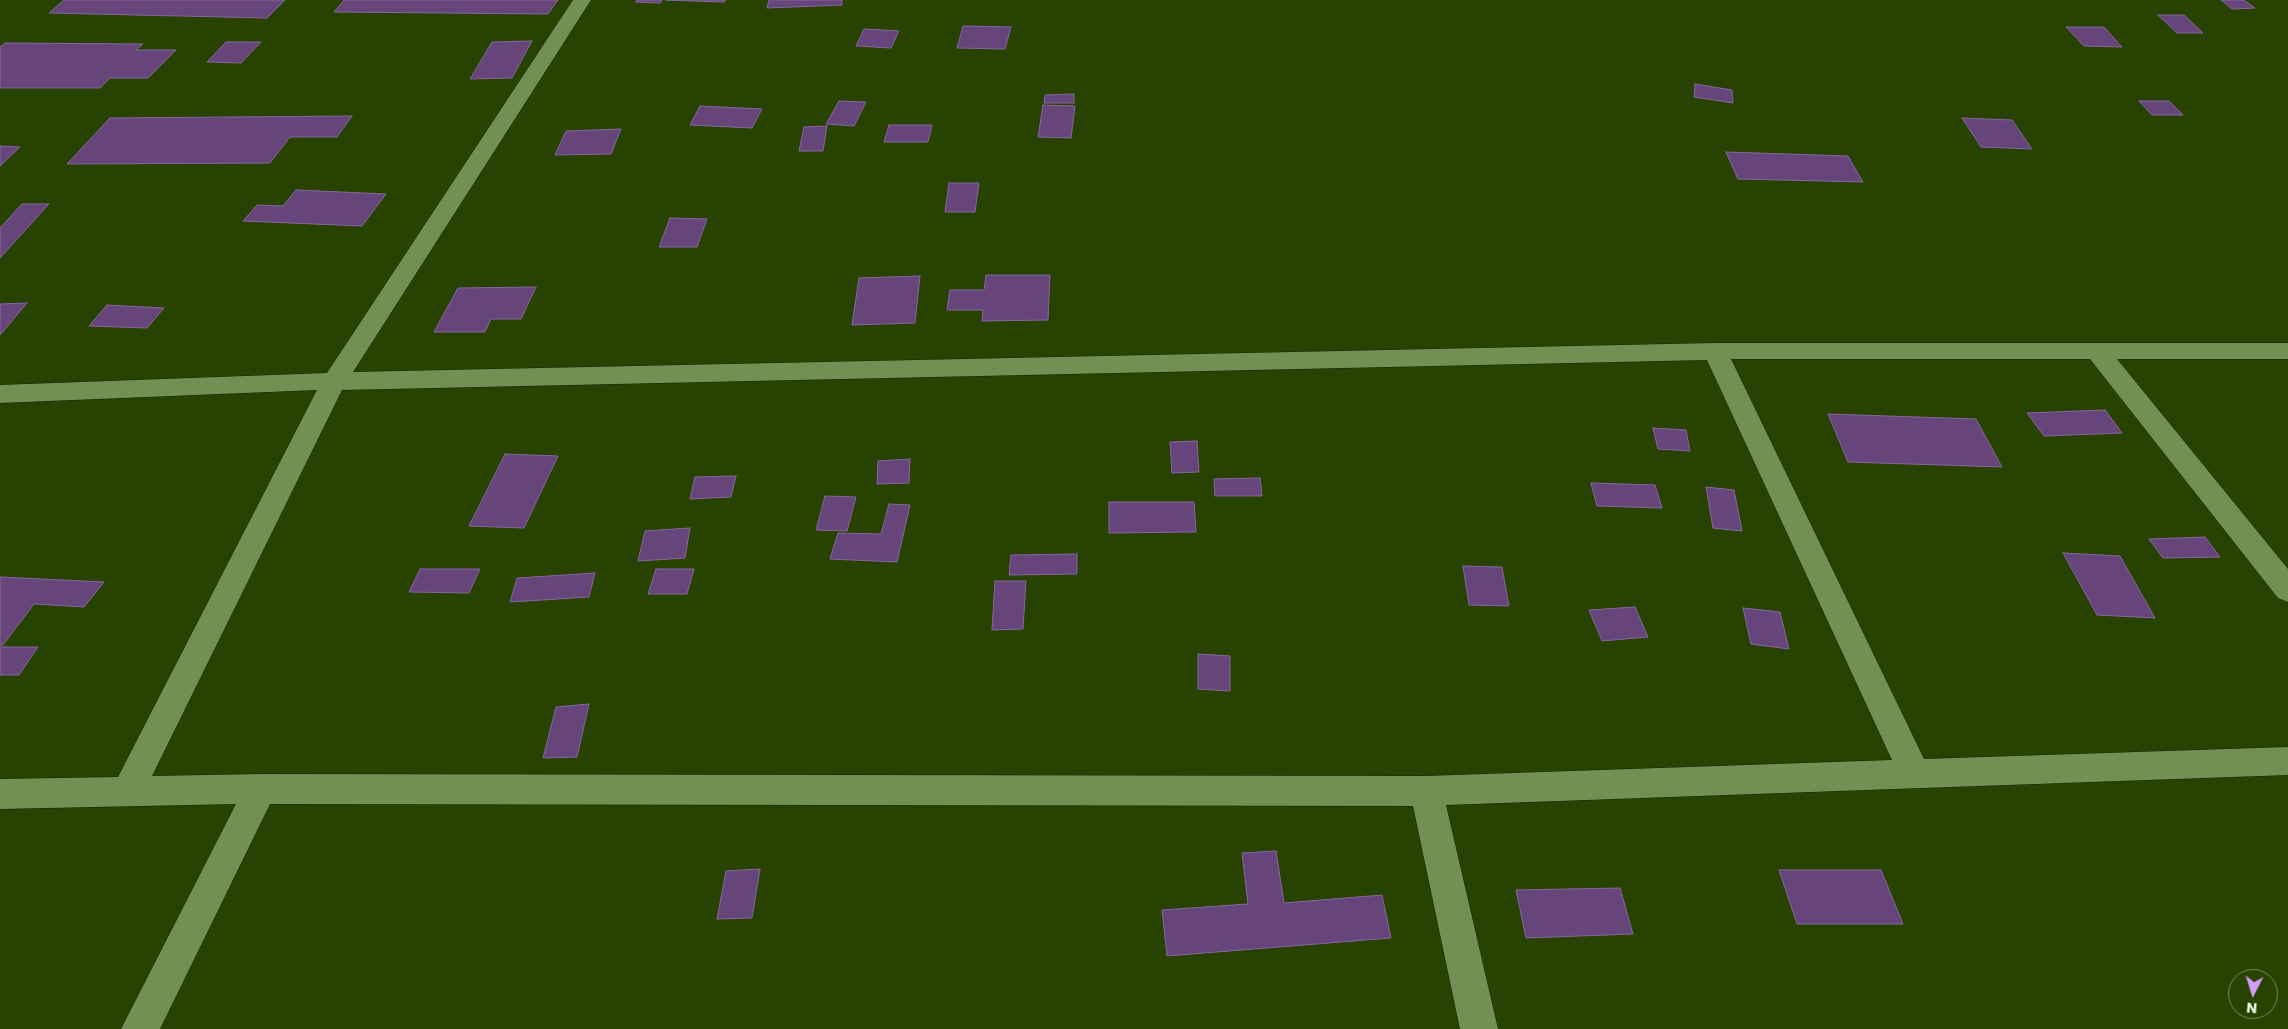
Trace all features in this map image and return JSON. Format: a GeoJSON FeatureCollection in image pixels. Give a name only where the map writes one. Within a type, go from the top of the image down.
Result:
{"type":"FeatureCollection","features":[{"type":"Feature","properties":{"kind":"street"},"geometry":{"type":"LineString","coordinates":[[127,793],[334,381],[582,0]]}},
{"type":"Feature","properties":{"kind":"street"},"geometry":{"type":"LineString","coordinates":[[2096,350],[2288,590]]}},
{"type":"Feature","properties":{"kind":"street"},"geometry":{"type":"LineString","coordinates":[[1715,351],[1915,774]]}},
{"type":"Feature","properties":{"kind":"street"},"geometry":{"type":"LineString","coordinates":[[0,394],[334,381],[1715,351],[2288,351]]}},
{"type":"Feature","properties":{"kind":"street"},"geometry":{"type":"LineString","coordinates":[[0,794],[261,790],[1426,790],[2288,762]]}},
{"type":"Feature","properties":{"kind":"street"},"geometry":{"type":"LineString","coordinates":[[140,1029],[261,790]]}},
{"type":"Feature","properties":{"kind":"street"},"geometry":{"type":"LineString","coordinates":[[1426,790],[1479,1029]]}},
{"type":"Feature","properties":{"kind":"building"},"geometry":{"type":"Polygon","coordinates":[[[64,0],[285,0],[267,18],[49,13],[64,0]]]}},
{"type":"Feature","properties":{"kind":"building"},"geometry":{"type":"Polygon","coordinates":[[[344,0],[558,0],[548,14],[334,12],[344,0]]]}},
{"type":"Feature","properties":{"kind":"building"},"geometry":{"type":"Polygon","coordinates":[[[637,0],[662,0],[660,3],[635,2],[637,0]]]}},
{"type":"Feature","properties":{"kind":"building"},"geometry":{"type":"Polygon","coordinates":[[[666,0],[726,0],[724,2],[666,0]]]}},
{"type":"Feature","properties":{"kind":"building"},"geometry":{"type":"Polygon","coordinates":[[[769,0],[842,0],[842,5],[767,8],[769,0]]]}},
{"type":"Feature","properties":{"kind":"building"},"geometry":{"type":"Polygon","coordinates":[[[2221,0],[2244,0],[2255,8],[2232,9],[2221,0]]]}},
{"type":"Feature","properties":{"kind":"building"},"geometry":{"type":"Polygon","coordinates":[[[2158,15],[2184,15],[2203,33],[2177,33],[2158,15]]]}},
{"type":"Feature","properties":{"kind":"building"},"geometry":{"type":"Polygon","coordinates":[[[963,26],[1011,27],[1005,49],[957,48],[963,26]]]}},
{"type":"Feature","properties":{"kind":"building"},"geometry":{"type":"Polygon","coordinates":[[[2066,27],[2104,27],[2122,47],[2084,46],[2066,27]]]}},
{"type":"Feature","properties":{"kind":"building"},"geometry":{"type":"Polygon","coordinates":[[[864,29],[899,31],[891,48],[856,46],[864,29]]]}},
{"type":"Feature","properties":{"kind":"building"},"geometry":{"type":"Polygon","coordinates":[[[532,41],[512,78],[470,79],[492,42],[532,41]]]}},
{"type":"Feature","properties":{"kind":"building"},"geometry":{"type":"Polygon","coordinates":[[[226,42],[261,42],[241,63],[207,62],[226,42]]]}},
{"type":"Feature","properties":{"kind":"building"},"geometry":{"type":"Polygon","coordinates":[[[5,43],[143,44],[136,50],[176,50],[148,78],[110,78],[100,88],[0,88],[0,47],[5,43]]]}},
{"type":"Feature","properties":{"kind":"building"},"geometry":{"type":"Polygon","coordinates":[[[1695,84],[1732,90],[1733,103],[1694,97],[1695,84]]]}},
{"type":"Feature","properties":{"kind":"building"},"geometry":{"type":"Polygon","coordinates":[[[1074,94],[1074,103],[1044,103],[1045,95],[1074,94]]]}},
{"type":"Feature","properties":{"kind":"building"},"geometry":{"type":"Polygon","coordinates":[[[839,101],[866,102],[854,126],[826,124],[839,101]]]}},
{"type":"Feature","properties":{"kind":"building"},"geometry":{"type":"Polygon","coordinates":[[[2139,101],[2169,101],[2183,115],[2152,115],[2139,101]]]}},
{"type":"Feature","properties":{"kind":"building"},"geometry":{"type":"Polygon","coordinates":[[[1043,105],[1075,106],[1071,138],[1038,137],[1043,105]]]}},
{"type":"Feature","properties":{"kind":"building"},"geometry":{"type":"Polygon","coordinates":[[[700,106],[762,109],[752,128],[690,125],[700,106]]]}},
{"type":"Feature","properties":{"kind":"building"},"geometry":{"type":"Polygon","coordinates":[[[352,116],[337,137],[290,137],[270,163],[67,164],[110,118],[352,116]]]}},
{"type":"Feature","properties":{"kind":"building"},"geometry":{"type":"Polygon","coordinates":[[[1962,118],[2012,120],[2032,149],[1981,147],[1962,118]]]}},
{"type":"Feature","properties":{"kind":"building"},"geometry":{"type":"Polygon","coordinates":[[[889,125],[932,125],[928,142],[884,142],[889,125]]]}},
{"type":"Feature","properties":{"kind":"building"},"geometry":{"type":"Polygon","coordinates":[[[827,126],[823,151],[799,151],[804,127],[827,126]]]}},
{"type":"Feature","properties":{"kind":"building"},"geometry":{"type":"Polygon","coordinates":[[[621,129],[611,154],[555,155],[566,131],[621,129]]]}},
{"type":"Feature","properties":{"kind":"building"},"geometry":{"type":"Polygon","coordinates":[[[0,146],[20,147],[0,166],[0,146]]]}},
{"type":"Feature","properties":{"kind":"building"},"geometry":{"type":"Polygon","coordinates":[[[1726,152],[1848,156],[1863,182],[1738,179],[1726,152]]]}},
{"type":"Feature","properties":{"kind":"building"},"geometry":{"type":"Polygon","coordinates":[[[949,183],[979,183],[975,212],[945,212],[949,183]]]}},
{"type":"Feature","properties":{"kind":"building"},"geometry":{"type":"Polygon","coordinates":[[[296,190],[386,194],[362,226],[243,221],[257,205],[283,206],[296,190]]]}},
{"type":"Feature","properties":{"kind":"building"},"geometry":{"type":"Polygon","coordinates":[[[22,204],[49,204],[0,258],[0,228],[22,204]]]}},
{"type":"Feature","properties":{"kind":"building"},"geometry":{"type":"Polygon","coordinates":[[[670,218],[707,219],[697,247],[659,247],[670,218]]]}},
{"type":"Feature","properties":{"kind":"building"},"geometry":{"type":"Polygon","coordinates":[[[986,275],[1050,275],[1048,320],[982,321],[983,310],[947,310],[950,290],[984,290],[986,275]]]}},
{"type":"Feature","properties":{"kind":"building"},"geometry":{"type":"Polygon","coordinates":[[[920,276],[915,323],[852,325],[859,278],[920,276]]]}},
{"type":"Feature","properties":{"kind":"building"},"geometry":{"type":"Polygon","coordinates":[[[536,287],[521,319],[491,319],[485,332],[434,332],[458,288],[536,287]]]}},
{"type":"Feature","properties":{"kind":"building"},"geometry":{"type":"Polygon","coordinates":[[[27,303],[0,335],[0,304],[27,303]]]}},
{"type":"Feature","properties":{"kind":"building"},"geometry":{"type":"Polygon","coordinates":[[[107,305],[164,308],[147,328],[89,326],[107,305]]]}},
{"type":"Feature","properties":{"kind":"building"},"geometry":{"type":"Polygon","coordinates":[[[2105,410],[2122,433],[2044,436],[2027,413],[2105,410]]]}},
{"type":"Feature","properties":{"kind":"building"},"geometry":{"type":"Polygon","coordinates":[[[1828,414],[1976,419],[2002,467],[1848,462],[1828,414]]]}},
{"type":"Feature","properties":{"kind":"building"},"geometry":{"type":"Polygon","coordinates":[[[1653,428],[1686,430],[1690,451],[1658,449],[1653,428]]]}},
{"type":"Feature","properties":{"kind":"building"},"geometry":{"type":"Polygon","coordinates":[[[1197,441],[1199,472],[1172,473],[1170,442],[1197,441]]]}},
{"type":"Feature","properties":{"kind":"building"},"geometry":{"type":"Polygon","coordinates":[[[505,454],[558,456],[524,528],[469,526],[505,454]]]}},
{"type":"Feature","properties":{"kind":"building"},"geometry":{"type":"Polygon","coordinates":[[[910,459],[909,483],[877,484],[878,461],[910,459]]]}},
{"type":"Feature","properties":{"kind":"building"},"geometry":{"type":"Polygon","coordinates":[[[736,476],[731,497],[690,499],[695,477],[736,476]]]}},
{"type":"Feature","properties":{"kind":"building"},"geometry":{"type":"Polygon","coordinates":[[[1260,478],[1262,496],[1215,496],[1214,479],[1260,478]]]}},
{"type":"Feature","properties":{"kind":"building"},"geometry":{"type":"Polygon","coordinates":[[[1591,483],[1655,485],[1662,508],[1597,506],[1591,483]]]}},
{"type":"Feature","properties":{"kind":"building"},"geometry":{"type":"Polygon","coordinates":[[[1706,487],[1734,490],[1742,531],[1713,528],[1706,487]]]}},
{"type":"Feature","properties":{"kind":"building"},"geometry":{"type":"Polygon","coordinates":[[[825,496],[856,497],[847,531],[816,530],[825,496]]]}},
{"type":"Feature","properties":{"kind":"building"},"geometry":{"type":"Polygon","coordinates":[[[1109,502],[1194,502],[1196,532],[1109,533],[1109,502]]]}},
{"type":"Feature","properties":{"kind":"building"},"geometry":{"type":"Polygon","coordinates":[[[889,504],[910,505],[897,562],[830,559],[838,533],[881,534],[889,504]]]}},
{"type":"Feature","properties":{"kind":"building"},"geometry":{"type":"Polygon","coordinates":[[[690,528],[685,558],[638,561],[645,531],[690,528]]]}},
{"type":"Feature","properties":{"kind":"building"},"geometry":{"type":"Polygon","coordinates":[[[2205,537],[2220,557],[2163,558],[2149,539],[2205,537]]]}},
{"type":"Feature","properties":{"kind":"building"},"geometry":{"type":"Polygon","coordinates":[[[2063,553],[2120,556],[2155,618],[2097,615],[2063,553]]]}},
{"type":"Feature","properties":{"kind":"building"},"geometry":{"type":"Polygon","coordinates":[[[1077,554],[1077,574],[1009,575],[1011,555],[1077,554]]]}},
{"type":"Feature","properties":{"kind":"building"},"geometry":{"type":"Polygon","coordinates":[[[1463,566],[1502,567],[1509,606],[1469,605],[1463,566]]]}},
{"type":"Feature","properties":{"kind":"building"},"geometry":{"type":"Polygon","coordinates":[[[420,569],[480,569],[469,593],[409,592],[420,569]]]}},
{"type":"Feature","properties":{"kind":"building"},"geometry":{"type":"Polygon","coordinates":[[[656,569],[694,569],[687,594],[648,594],[656,569]]]}},
{"type":"Feature","properties":{"kind":"building"},"geometry":{"type":"Polygon","coordinates":[[[595,573],[589,597],[510,602],[517,578],[595,573]]]}},
{"type":"Feature","properties":{"kind":"building"},"geometry":{"type":"Polygon","coordinates":[[[0,577],[104,582],[84,607],[34,604],[3,645],[0,645],[0,577]]]}},
{"type":"Feature","properties":{"kind":"building"},"geometry":{"type":"Polygon","coordinates":[[[995,581],[1026,581],[1023,629],[992,630],[995,581]]]}},
{"type":"Feature","properties":{"kind":"building"},"geometry":{"type":"Polygon","coordinates":[[[1635,607],[1648,637],[1602,641],[1589,610],[1635,607]]]}},
{"type":"Feature","properties":{"kind":"building"},"geometry":{"type":"Polygon","coordinates":[[[1743,608],[1780,612],[1789,649],[1751,644],[1743,608]]]}},
{"type":"Feature","properties":{"kind":"building"},"geometry":{"type":"Polygon","coordinates":[[[0,647],[38,647],[19,675],[0,675],[0,647]]]}},
{"type":"Feature","properties":{"kind":"building"},"geometry":{"type":"Polygon","coordinates":[[[1198,654],[1230,656],[1230,691],[1198,689],[1198,654]]]}},
{"type":"Feature","properties":{"kind":"building"},"geometry":{"type":"Polygon","coordinates":[[[589,704],[577,757],[543,758],[556,707],[589,704]]]}},
{"type":"Feature","properties":{"kind":"building"},"geometry":{"type":"Polygon","coordinates":[[[1276,851],[1284,903],[1382,895],[1391,938],[1167,956],[1162,910],[1248,904],[1242,853],[1276,851]]]}},
{"type":"Feature","properties":{"kind":"building"},"geometry":{"type":"Polygon","coordinates":[[[760,869],[752,918],[717,919],[726,871],[760,869]]]}},
{"type":"Feature","properties":{"kind":"building"},"geometry":{"type":"Polygon","coordinates":[[[1779,870],[1881,870],[1903,924],[1797,924],[1779,870]]]}},
{"type":"Feature","properties":{"kind":"building"},"geometry":{"type":"Polygon","coordinates":[[[1620,888],[1633,934],[1526,938],[1516,890],[1620,888]]]}}]}
